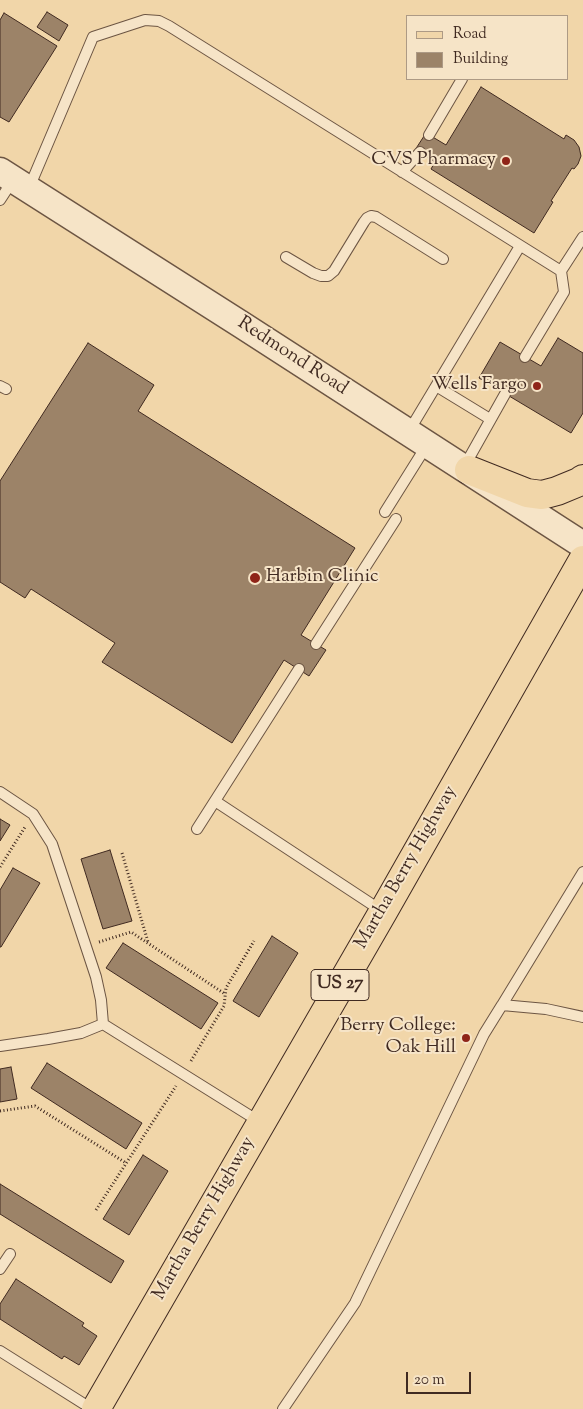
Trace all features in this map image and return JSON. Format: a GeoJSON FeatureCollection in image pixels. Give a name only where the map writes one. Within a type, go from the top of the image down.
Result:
{"type":"FeatureCollection","features":[{"type":"Feature","properties":{"kind":"main road"},"geometry":{"type":"LineString","coordinates":[[466,469],[527,493],[542,494],[557,491],[583,479]]}},
{"type":"Feature","properties":{"kind":"main road","name":"Martha Berry Highway"},"geometry":{"type":"LineString","coordinates":[[96,1409],[583,560]]}},
{"type":"Feature","properties":{"kind":"street","name":"Redmond Road"},"geometry":{"type":"LineString","coordinates":[[10,185],[418,438],[583,544]]}},
{"type":"Feature","properties":{"kind":"lane"},"geometry":{"type":"LineString","coordinates":[[10,185],[93,38],[145,20],[159,21],[561,271]]}},
{"type":"Feature","properties":{"kind":"lane"},"geometry":{"type":"LineString","coordinates":[[430,135],[461,80]]}},
{"type":"Feature","properties":{"kind":"lane"},"geometry":{"type":"LineString","coordinates":[[402,172],[420,152]]}},
{"type":"Feature","properties":{"kind":"lane"},"geometry":{"type":"LineString","coordinates":[[286,257],[313,273],[328,276],[334,271],[364,222],[371,216],[443,259]]}},
{"type":"Feature","properties":{"kind":"lane"},"geometry":{"type":"LineString","coordinates":[[525,357],[564,292],[561,271],[583,237]]}},
{"type":"Feature","properties":{"kind":"lane"},"geometry":{"type":"LineString","coordinates":[[385,512],[418,438],[436,386],[520,246]]}},
{"type":"Feature","properties":{"kind":"lane"},"geometry":{"type":"LineString","coordinates":[[436,386],[490,419]]}},
{"type":"Feature","properties":{"kind":"lane"},"geometry":{"type":"LineString","coordinates":[[466,469],[490,419],[505,394]]}},
{"type":"Feature","properties":{"kind":"lane"},"geometry":{"type":"LineString","coordinates":[[316,644],[396,519]]}},
{"type":"Feature","properties":{"kind":"lane"},"geometry":{"type":"LineString","coordinates":[[197,829],[299,669]]}},
{"type":"Feature","properties":{"kind":"lane"},"geometry":{"type":"LineString","coordinates":[[0,792],[33,814],[52,844],[96,977],[101,1000],[103,1024]]}},
{"type":"Feature","properties":{"kind":"lane"},"geometry":{"type":"LineString","coordinates":[[215,801],[382,912]]}},
{"type":"Feature","properties":{"kind":"lane"},"geometry":{"type":"LineString","coordinates":[[283,1409],[355,1303],[484,1034],[583,872]]}},
{"type":"Feature","properties":{"kind":"lane"},"geometry":{"type":"LineString","coordinates":[[502,1005],[546,1010],[583,1017]]}},
{"type":"Feature","properties":{"kind":"lane"},"geometry":{"type":"LineString","coordinates":[[103,1024],[260,1123]]}},
{"type":"Feature","properties":{"kind":"lane"},"geometry":{"type":"LineString","coordinates":[[0,1046],[81,1033],[103,1024]]}},
{"type":"Feature","properties":{"kind":"lane"},"geometry":{"type":"LineString","coordinates":[[0,1269],[10,1254]]}},
{"type":"Feature","properties":{"kind":"lane"},"geometry":{"type":"LineString","coordinates":[[0,1352],[92,1409]]}},
{"type":"Feature","properties":{"kind":"path"},"geometry":{"type":"LineString","coordinates":[[0,867],[33,814]]}},
{"type":"Feature","properties":{"kind":"path"},"geometry":{"type":"LineString","coordinates":[[122,853],[148,943]]}},
{"type":"Feature","properties":{"kind":"path"},"geometry":{"type":"LineString","coordinates":[[86,947],[131,932],[225,994]]}},
{"type":"Feature","properties":{"kind":"path"},"geometry":{"type":"LineString","coordinates":[[0,1111],[35,1106],[126,1163]]}},
{"type":"Feature","properties":{"kind":"building"},"geometry":{"type":"Polygon","coordinates":[[[47,12],[68,25],[59,41],[37,27],[47,12]]]}},
{"type":"Feature","properties":{"kind":"building"},"geometry":{"type":"Polygon","coordinates":[[[4,13],[57,46],[9,122],[0,117],[0,20],[4,13]]]}},
{"type":"Feature","properties":{"kind":"building","name":"CVS Pharmacy"},"geometry":{"type":"Polygon","coordinates":[[[481,87],[564,139],[566,135],[574,140],[579,147],[581,156],[578,164],[574,169],[572,168],[534,233],[431,169],[435,162],[415,150],[426,133],[446,145],[481,87]]]}},
{"type":"Feature","properties":{"kind":"building","name":"Wells Fargo"},"geometry":{"type":"Polygon","coordinates":[[[558,338],[583,353],[583,413],[571,433],[479,378],[500,342],[541,366],[558,338]]]}},
{"type":"Feature","properties":{"kind":"building"},"geometry":{"type":"Polygon","coordinates":[[[88,343],[154,385],[138,411],[355,548],[301,635],[326,650],[309,676],[284,660],[232,743],[102,662],[115,643],[31,589],[25,598],[0,582],[0,481],[88,343]]]}},
{"type":"Feature","properties":{"kind":"building"},"geometry":{"type":"Polygon","coordinates":[[[0,819],[10,825],[0,841],[0,819]]]}},
{"type":"Feature","properties":{"kind":"building"},"geometry":{"type":"Polygon","coordinates":[[[110,850],[132,921],[103,929],[81,859],[110,850]]]}},
{"type":"Feature","properties":{"kind":"building"},"geometry":{"type":"Polygon","coordinates":[[[13,868],[40,883],[0,947],[0,890],[13,868]]]}},
{"type":"Feature","properties":{"kind":"building"},"geometry":{"type":"Polygon","coordinates":[[[272,936],[298,953],[259,1017],[233,1001],[272,936]]]}},
{"type":"Feature","properties":{"kind":"building"},"geometry":{"type":"Polygon","coordinates":[[[123,943],[218,1003],[201,1029],[106,968],[123,943]]]}},
{"type":"Feature","properties":{"kind":"building"},"geometry":{"type":"Polygon","coordinates":[[[47,1063],[142,1123],[126,1149],[31,1088],[47,1063]]]}},
{"type":"Feature","properties":{"kind":"building"},"geometry":{"type":"Polygon","coordinates":[[[11,1067],[17,1099],[0,1102],[0,1069],[11,1067]]]}},
{"type":"Feature","properties":{"kind":"building"},"geometry":{"type":"Polygon","coordinates":[[[143,1155],[168,1171],[129,1235],[103,1219],[143,1155]]]}},
{"type":"Feature","properties":{"kind":"building"},"geometry":{"type":"Polygon","coordinates":[[[0,1184],[124,1261],[111,1283],[0,1214],[0,1184]]]}},
{"type":"Feature","properties":{"kind":"building"},"geometry":{"type":"Polygon","coordinates":[[[16,1279],[84,1323],[82,1326],[97,1336],[79,1365],[64,1356],[62,1359],[0,1319],[0,1304],[16,1279]]]}},
{"type":"Feature","properties":{"kind":"place","name":"CVS Pharmacy"},"geometry":{"type":"Point","coordinates":[506,161]}},
{"type":"Feature","properties":{"kind":"place","name":"Wells Fargo"},"geometry":{"type":"Point","coordinates":[537,386]}},
{"type":"Feature","properties":{"kind":"place","name":"Harbin Clinic"},"geometry":{"type":"Point","coordinates":[255,578]}},
{"type":"Feature","properties":{"kind":"place","name":"Berry College: Oak Hill"},"geometry":{"type":"Point","coordinates":[466,1038]}}]}
